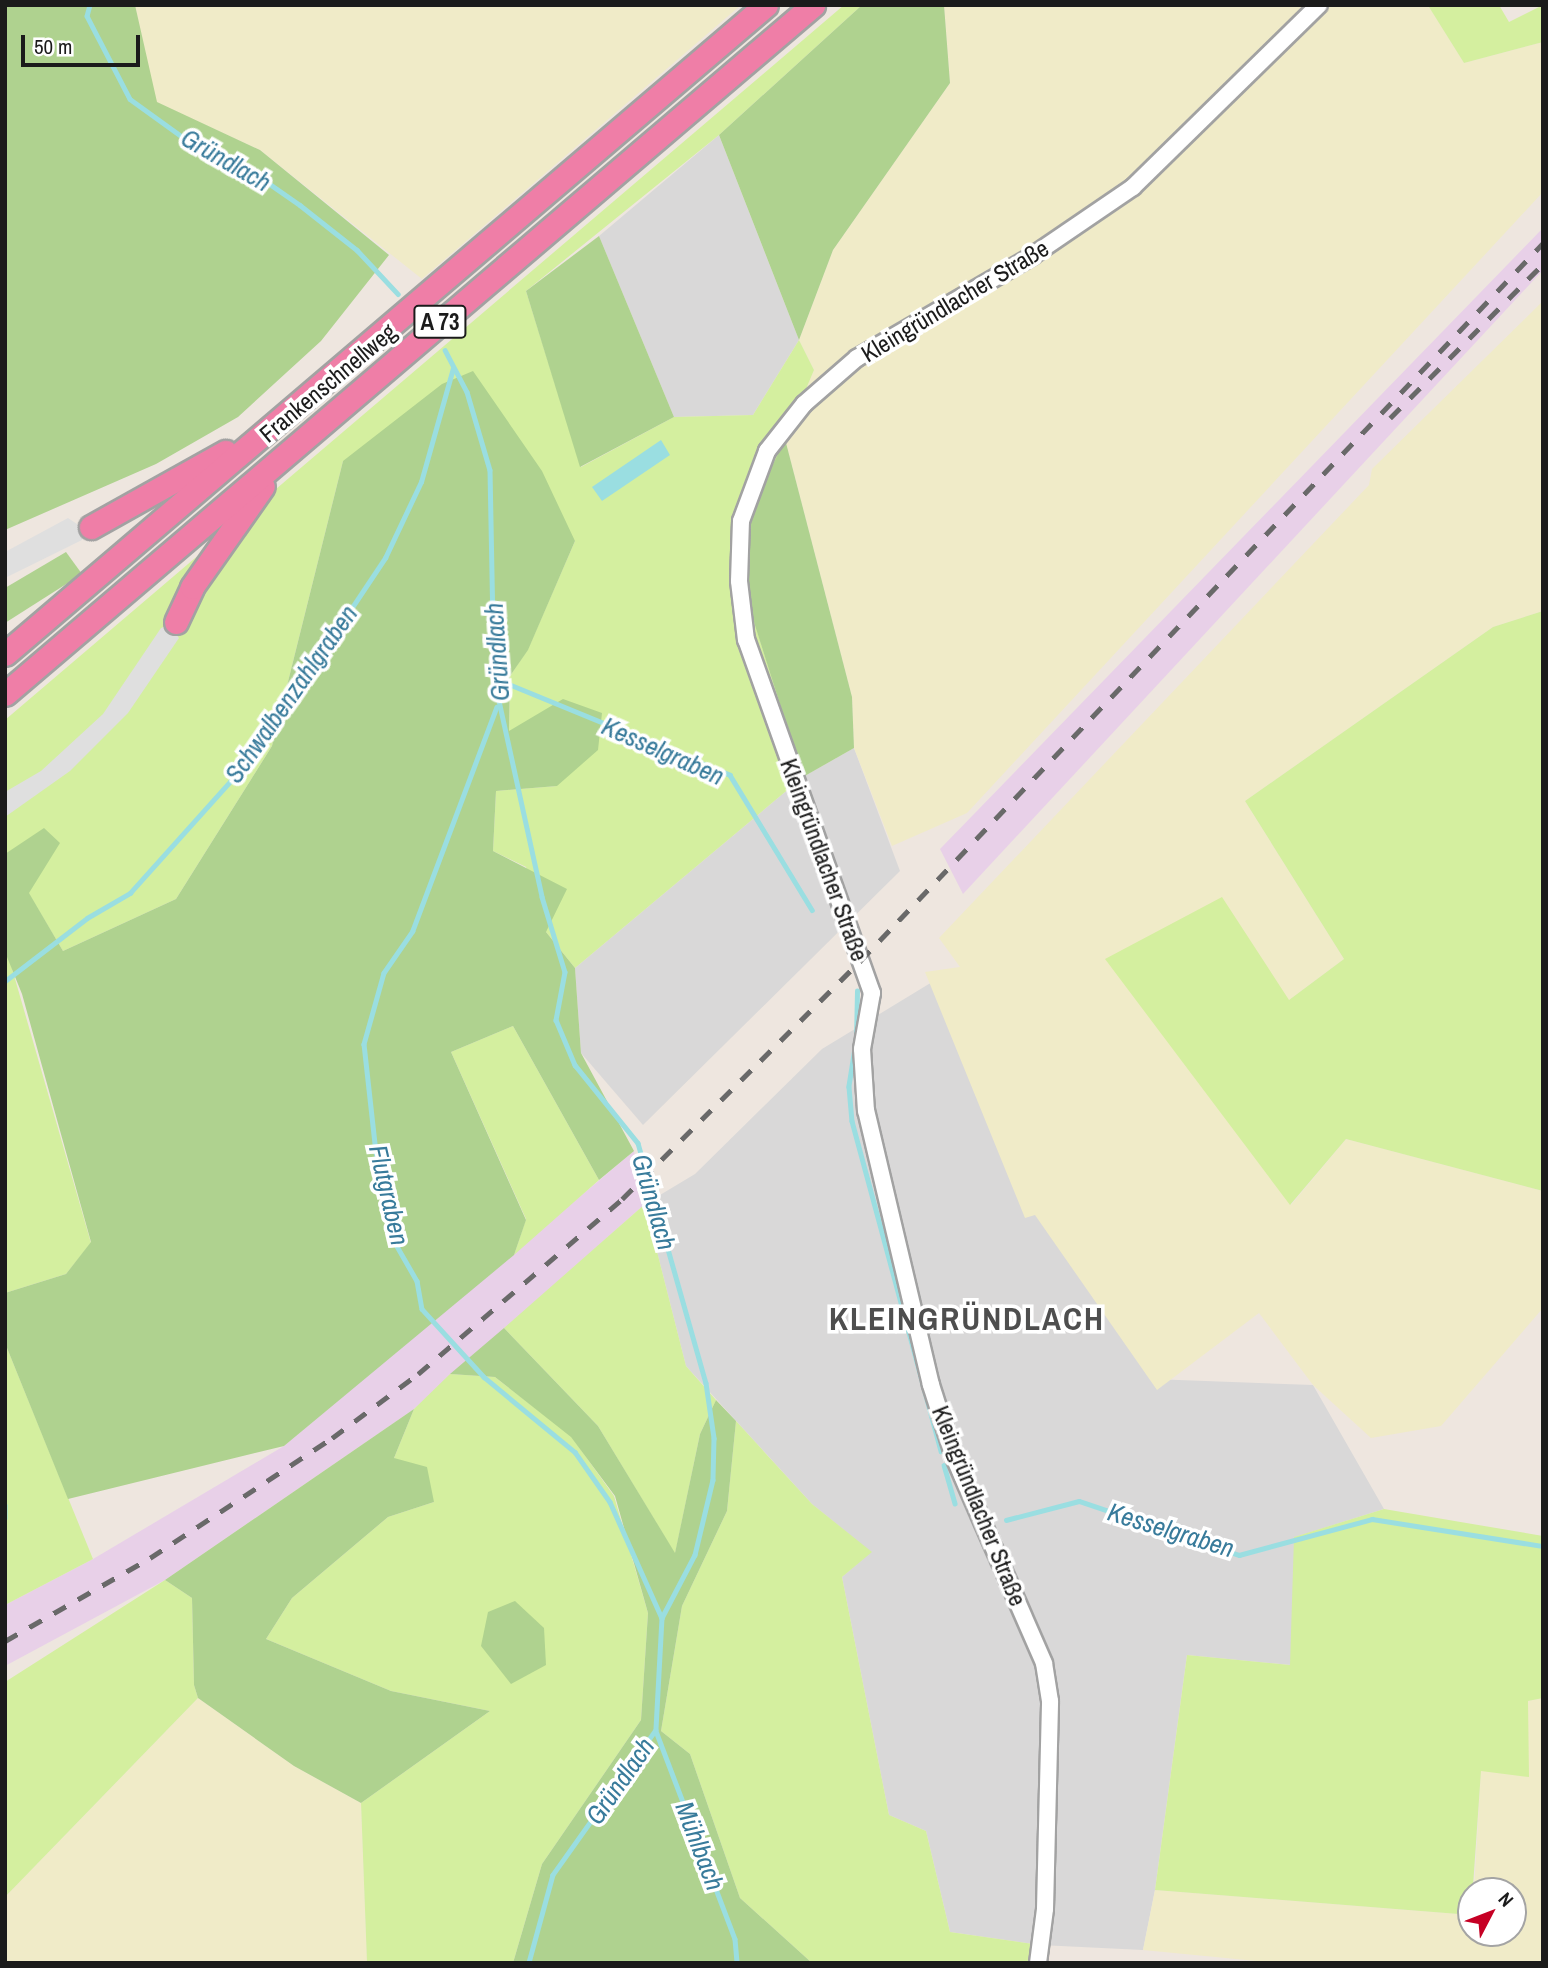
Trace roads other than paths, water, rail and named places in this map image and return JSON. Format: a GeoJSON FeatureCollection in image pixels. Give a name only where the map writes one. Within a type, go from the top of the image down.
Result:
{"type":"FeatureCollection","features":[{"type":"Feature","properties":{"kind":"highway","name":"Frankenschnellweg"},"geometry":{"type":"LineString","coordinates":[[5,654],[766,5]]}},
{"type":"Feature","properties":{"kind":"highway","name":"Frankenschnellweg"},"geometry":{"type":"LineString","coordinates":[[5,694],[813,5]]}},
{"type":"Feature","properties":{"kind":"highway"},"geometry":{"type":"LineString","coordinates":[[90,527],[282,418]]}},
{"type":"Feature","properties":{"kind":"highway"},"geometry":{"type":"LineString","coordinates":[[176,622],[210,559],[290,450]]}},
{"type":"Feature","properties":{"kind":"street","name":"Kleingründlacher Straße"},"geometry":{"type":"LineString","coordinates":[[1038,1963],[1045,1909],[1050,1701],[1044,1663],[954,1457],[931,1385],[866,1111],[862,1049],[872,993],[746,640],[739,581],[741,520],[768,451],[804,404],[857,358],[1032,256],[1133,187],[1319,5]]}},
{"type":"Feature","properties":{"kind":"water"},"geometry":{"type":"Polygon","coordinates":[[[661,440],[670,455],[602,501],[592,487],[661,440]]]}},
{"type":"Feature","properties":{"kind":"waterway","name":"Gründlach"},"geometry":{"type":"LineString","coordinates":[[90,5],[87,16],[130,99],[184,138],[234,159],[300,205],[357,250],[398,294]]}},
{"type":"Feature","properties":{"kind":"waterway","name":"Gründlach"},"geometry":{"type":"LineString","coordinates":[[445,350],[467,392],[490,470],[494,678],[542,897],[565,972],[556,1020],[575,1065],[638,1143],[706,1383],[714,1438],[713,1480],[695,1555],[662,1618],[656,1730],[553,1875],[529,1963]]}},
{"type":"Feature","properties":{"kind":"waterway","name":"Schwalbenzahlgraben"},"geometry":{"type":"LineString","coordinates":[[5,981],[87,918],[130,893],[253,756],[385,558],[421,482],[453,368]]}},
{"type":"Feature","properties":{"kind":"waterway","name":"Kesselgraben"},"geometry":{"type":"LineString","coordinates":[[494,678],[730,775],[812,910]]}},
{"type":"Feature","properties":{"kind":"waterway","name":"Flutgraben"},"geometry":{"type":"LineString","coordinates":[[497,707],[413,931],[384,973],[364,1044],[376,1152],[394,1241],[417,1281],[422,1309],[484,1377],[575,1452],[610,1502],[662,1618]]}},
{"type":"Feature","properties":{"kind":"waterway","name":"Kesselgraben"},"geometry":{"type":"LineString","coordinates":[[856,1039],[857,991]]}},
{"type":"Feature","properties":{"kind":"waterway","name":"Kesselgraben"},"geometry":{"type":"LineString","coordinates":[[855,1048],[849,1087],[852,1121],[941,1451]]}},
{"type":"Feature","properties":{"kind":"waterway","name":"Kesselgraben"},"geometry":{"type":"LineString","coordinates":[[944,1465],[955,1503]]}},
{"type":"Feature","properties":{"kind":"waterway","name":"Kesselgraben"},"geometry":{"type":"LineString","coordinates":[[1006,1520],[1079,1501],[1239,1555],[1372,1519],[1543,1546]]}},
{"type":"Feature","properties":{"kind":"waterway","name":"Schwalbenzahlgraben"},"geometry":{"type":"LineString","coordinates":[[5,1505],[5,1518]]}},
{"type":"Feature","properties":{"kind":"waterway","name":"Mühlbach"},"geometry":{"type":"LineString","coordinates":[[656,1731],[735,1939],[737,1963]]}},
{"type":"Feature","properties":{"kind":"railway"},"geometry":{"type":"LineString","coordinates":[[5,1641],[150,1558],[332,1438],[418,1374],[622,1199],[860,961],[1543,243]]}},
{"type":"Feature","properties":{"kind":"railway"},"geometry":{"type":"LineString","coordinates":[[1390,418],[1543,264]]}},
{"type":"Feature","properties":{"kind":"district","name":"KLEINGRÜNDLACH"},"geometry":{"type":"Point","coordinates":[967,1319]}}]}
